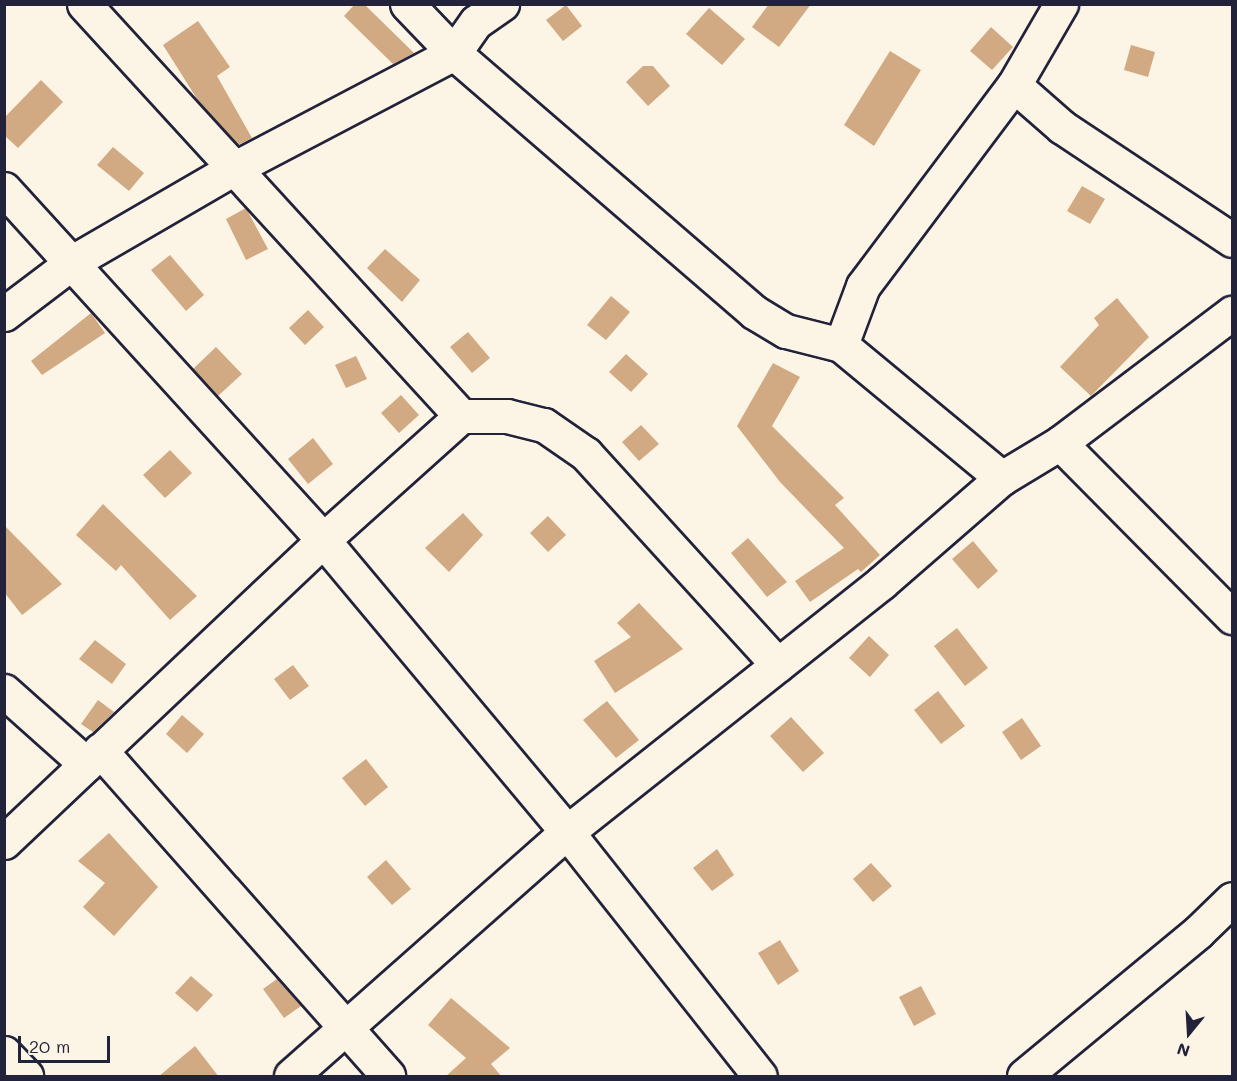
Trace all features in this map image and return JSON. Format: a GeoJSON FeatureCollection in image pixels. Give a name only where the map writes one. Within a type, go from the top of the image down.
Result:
{"type":"FeatureCollection","features":[{"type":"Feature","properties":{"kind":"street"},"geometry":{"type":"LineString","coordinates":[[84,4],[461,416]]}},
{"type":"Feature","properties":{"kind":"street"},"geometry":{"type":"LineString","coordinates":[[407,4],[454,52],[754,312],[786,331],[841,345],[1002,478]]}},
{"type":"Feature","properties":{"kind":"street"},"geometry":{"type":"LineString","coordinates":[[4,314],[74,261],[233,169],[454,52],[476,22],[502,4]]}},
{"type":"Feature","properties":{"kind":"street"},"geometry":{"type":"LineString","coordinates":[[841,345],[863,286],[1014,85],[1061,4]]}},
{"type":"Feature","properties":{"kind":"street"},"geometry":{"type":"LineString","coordinates":[[1014,85],[1062,127],[1233,240]]}},
{"type":"Feature","properties":{"kind":"street"},"geometry":{"type":"LineString","coordinates":[[4,189],[74,261],[323,540],[567,832],[760,1077]]}},
{"type":"Feature","properties":{"kind":"street"},"geometry":{"type":"LineString","coordinates":[[291,1077],[567,832],[778,665],[1002,478],[1060,443],[1233,313]]}},
{"type":"Feature","properties":{"kind":"street"},"geometry":{"type":"LineString","coordinates":[[4,842],[323,540],[461,416],[507,416],[544,425],[586,454],[778,665]]}},
{"type":"Feature","properties":{"kind":"street"},"geometry":{"type":"LineString","coordinates":[[1060,443],[1233,617]]}},
{"type":"Feature","properties":{"kind":"street"},"geometry":{"type":"LineString","coordinates":[[4,691],[93,757],[388,1077]]}},
{"type":"Feature","properties":{"kind":"street"},"geometry":{"type":"LineString","coordinates":[[1024,1077],[1198,932],[1233,898]]}},
{"type":"Feature","properties":{"kind":"street"},"geometry":{"type":"LineString","coordinates":[[4,1053],[26,1077]]}},
{"type":"Feature","properties":{"kind":"building"},"geometry":{"type":"Polygon","coordinates":[[[355,4],[364,4],[414,53],[393,64],[344,16],[355,4]]]}},
{"type":"Feature","properties":{"kind":"building"},"geometry":{"type":"Polygon","coordinates":[[[769,4],[811,4],[779,47],[752,27],[769,4]]]}},
{"type":"Feature","properties":{"kind":"building"},"geometry":{"type":"Polygon","coordinates":[[[566,5],[582,26],[563,41],[546,20],[566,5]]]}},
{"type":"Feature","properties":{"kind":"building"},"geometry":{"type":"Polygon","coordinates":[[[709,8],[745,39],[722,65],[686,34],[709,8]]]}},
{"type":"Feature","properties":{"kind":"building"},"geometry":{"type":"Polygon","coordinates":[[[198,21],[230,67],[217,76],[252,138],[238,145],[199,102],[163,45],[198,21]]]}},
{"type":"Feature","properties":{"kind":"building"},"geometry":{"type":"Polygon","coordinates":[[[991,27],[1013,47],[992,70],[970,51],[991,27]]]}},
{"type":"Feature","properties":{"kind":"building"},"geometry":{"type":"Polygon","coordinates":[[[1131,45],[1155,52],[1148,77],[1124,70],[1131,45]]]}},
{"type":"Feature","properties":{"kind":"building"},"geometry":{"type":"Polygon","coordinates":[[[890,51],[921,70],[874,146],[844,125],[890,51]]]}},
{"type":"Feature","properties":{"kind":"building"},"geometry":{"type":"Polygon","coordinates":[[[643,66],[653,66],[670,86],[648,106],[626,82],[643,66]]]}},
{"type":"Feature","properties":{"kind":"building"},"geometry":{"type":"Polygon","coordinates":[[[41,80],[63,102],[18,148],[4,135],[4,118],[41,80]]]}},
{"type":"Feature","properties":{"kind":"building"},"geometry":{"type":"Polygon","coordinates":[[[113,147],[144,173],[129,191],[97,165],[113,147]]]}},
{"type":"Feature","properties":{"kind":"building"},"geometry":{"type":"Polygon","coordinates":[[[1082,186],[1105,199],[1090,224],[1067,211],[1082,186]]]}},
{"type":"Feature","properties":{"kind":"building"},"geometry":{"type":"Polygon","coordinates":[[[246,208],[268,249],[246,260],[226,219],[246,208]]]}},
{"type":"Feature","properties":{"kind":"building"},"geometry":{"type":"Polygon","coordinates":[[[385,249],[420,280],[402,302],[367,268],[385,249]]]}},
{"type":"Feature","properties":{"kind":"building"},"geometry":{"type":"Polygon","coordinates":[[[170,255],[204,295],[186,311],[151,270],[170,255]]]}},
{"type":"Feature","properties":{"kind":"building"},"geometry":{"type":"Polygon","coordinates":[[[611,296],[630,312],[606,340],[587,325],[611,296]]]}},
{"type":"Feature","properties":{"kind":"building"},"geometry":{"type":"Polygon","coordinates":[[[1117,298],[1149,337],[1091,396],[1060,367],[1099,325],[1094,318],[1117,298]]]}},
{"type":"Feature","properties":{"kind":"building"},"geometry":{"type":"Polygon","coordinates":[[[308,310],[324,327],[305,345],[289,328],[308,310]]]}},
{"type":"Feature","properties":{"kind":"building"},"geometry":{"type":"Polygon","coordinates":[[[91,313],[105,333],[42,375],[31,361],[91,313]]]}},
{"type":"Feature","properties":{"kind":"building"},"geometry":{"type":"Polygon","coordinates":[[[468,332],[490,358],[472,373],[450,347],[468,332]]]}},
{"type":"Feature","properties":{"kind":"building"},"geometry":{"type":"Polygon","coordinates":[[[216,347],[242,374],[218,396],[193,369],[216,347]]]}},
{"type":"Feature","properties":{"kind":"building"},"geometry":{"type":"Polygon","coordinates":[[[626,354],[648,374],[631,392],[609,372],[626,354]]]}},
{"type":"Feature","properties":{"kind":"building"},"geometry":{"type":"Polygon","coordinates":[[[356,356],[367,379],[346,388],[335,365],[356,356]]]}},
{"type":"Feature","properties":{"kind":"building"},"geometry":{"type":"Polygon","coordinates":[[[773,363],[800,377],[772,426],[844,498],[835,505],[880,555],[861,572],[858,569],[810,602],[795,581],[844,548],[780,482],[737,426],[773,363]]]}},
{"type":"Feature","properties":{"kind":"building"},"geometry":{"type":"Polygon","coordinates":[[[401,395],[419,415],[399,433],[381,413],[401,395]]]}},
{"type":"Feature","properties":{"kind":"building"},"geometry":{"type":"Polygon","coordinates":[[[641,425],[659,444],[639,461],[622,442],[641,425]]]}},
{"type":"Feature","properties":{"kind":"building"},"geometry":{"type":"Polygon","coordinates":[[[313,438],[333,464],[308,484],[288,459],[313,438]]]}},
{"type":"Feature","properties":{"kind":"building"},"geometry":{"type":"Polygon","coordinates":[[[170,450],[192,473],[165,498],[143,475],[170,450]]]}},
{"type":"Feature","properties":{"kind":"building"},"geometry":{"type":"Polygon","coordinates":[[[103,504],[197,596],[170,620],[121,565],[116,571],[76,535],[103,504]]]}},
{"type":"Feature","properties":{"kind":"building"},"geometry":{"type":"Polygon","coordinates":[[[463,513],[483,535],[449,572],[425,548],[463,513]]]}},
{"type":"Feature","properties":{"kind":"building"},"geometry":{"type":"Polygon","coordinates":[[[548,516],[566,535],[548,552],[530,533],[548,516]]]}},
{"type":"Feature","properties":{"kind":"building"},"geometry":{"type":"Polygon","coordinates":[[[4,525],[62,584],[22,615],[4,592],[4,525]]]}},
{"type":"Feature","properties":{"kind":"building"},"geometry":{"type":"Polygon","coordinates":[[[748,538],[787,582],[767,597],[731,553],[748,538]]]}},
{"type":"Feature","properties":{"kind":"building"},"geometry":{"type":"Polygon","coordinates":[[[973,541],[998,571],[978,589],[952,559],[973,541]]]}},
{"type":"Feature","properties":{"kind":"building"},"geometry":{"type":"Polygon","coordinates":[[[639,603],[683,649],[615,693],[594,661],[631,637],[617,623],[639,603]]]}},
{"type":"Feature","properties":{"kind":"building"},"geometry":{"type":"Polygon","coordinates":[[[957,628],[988,668],[965,686],[934,646],[957,628]]]}},
{"type":"Feature","properties":{"kind":"building"},"geometry":{"type":"Polygon","coordinates":[[[869,636],[889,655],[870,677],[849,658],[869,636]]]}},
{"type":"Feature","properties":{"kind":"building"},"geometry":{"type":"Polygon","coordinates":[[[95,640],[126,664],[112,684],[79,659],[95,640]]]}},
{"type":"Feature","properties":{"kind":"building"},"geometry":{"type":"Polygon","coordinates":[[[293,665],[309,686],[290,700],[274,679],[293,665]]]}},
{"type":"Feature","properties":{"kind":"building"},"geometry":{"type":"Polygon","coordinates":[[[938,691],[965,726],[941,744],[914,710],[938,691]]]}},
{"type":"Feature","properties":{"kind":"building"},"geometry":{"type":"Polygon","coordinates":[[[98,700],[114,712],[93,732],[81,724],[98,700]]]}},
{"type":"Feature","properties":{"kind":"building"},"geometry":{"type":"Polygon","coordinates":[[[607,701],[639,740],[616,758],[583,720],[607,701]]]}},
{"type":"Feature","properties":{"kind":"building"},"geometry":{"type":"Polygon","coordinates":[[[182,715],[204,734],[187,753],[166,734],[182,715]]]}},
{"type":"Feature","properties":{"kind":"building"},"geometry":{"type":"Polygon","coordinates":[[[791,717],[824,753],[803,772],[770,736],[791,717]]]}},
{"type":"Feature","properties":{"kind":"building"},"geometry":{"type":"Polygon","coordinates":[[[1022,718],[1041,746],[1021,760],[1002,732],[1022,718]]]}},
{"type":"Feature","properties":{"kind":"building"},"geometry":{"type":"Polygon","coordinates":[[[366,759],[388,787],[365,806],[342,778],[366,759]]]}},
{"type":"Feature","properties":{"kind":"building"},"geometry":{"type":"Polygon","coordinates":[[[109,833],[158,887],[114,936],[83,907],[105,883],[78,861],[109,833]]]}},
{"type":"Feature","properties":{"kind":"building"},"geometry":{"type":"Polygon","coordinates":[[[717,849],[734,875],[712,891],[693,868],[717,849]]]}},
{"type":"Feature","properties":{"kind":"building"},"geometry":{"type":"Polygon","coordinates":[[[386,860],[411,889],[392,905],[367,877],[386,860]]]}},
{"type":"Feature","properties":{"kind":"building"},"geometry":{"type":"Polygon","coordinates":[[[871,863],[892,886],[873,902],[853,879],[871,863]]]}},
{"type":"Feature","properties":{"kind":"building"},"geometry":{"type":"Polygon","coordinates":[[[780,940],[799,971],[778,985],[758,953],[780,940]]]}},
{"type":"Feature","properties":{"kind":"building"},"geometry":{"type":"Polygon","coordinates":[[[191,976],[213,995],[197,1012],[175,993],[191,976]]]}},
{"type":"Feature","properties":{"kind":"building"},"geometry":{"type":"Polygon","coordinates":[[[277,979],[301,1006],[284,1018],[263,989],[277,979]]]}},
{"type":"Feature","properties":{"kind":"building"},"geometry":{"type":"Polygon","coordinates":[[[921,986],[936,1014],[914,1026],[899,997],[921,986]]]}},
{"type":"Feature","properties":{"kind":"building"},"geometry":{"type":"Polygon","coordinates":[[[451,998],[510,1048],[491,1064],[502,1077],[445,1077],[466,1058],[428,1025],[451,998]]]}},
{"type":"Feature","properties":{"kind":"building"},"geometry":{"type":"Polygon","coordinates":[[[195,1046],[219,1077],[158,1077],[195,1046]]]}}]}
